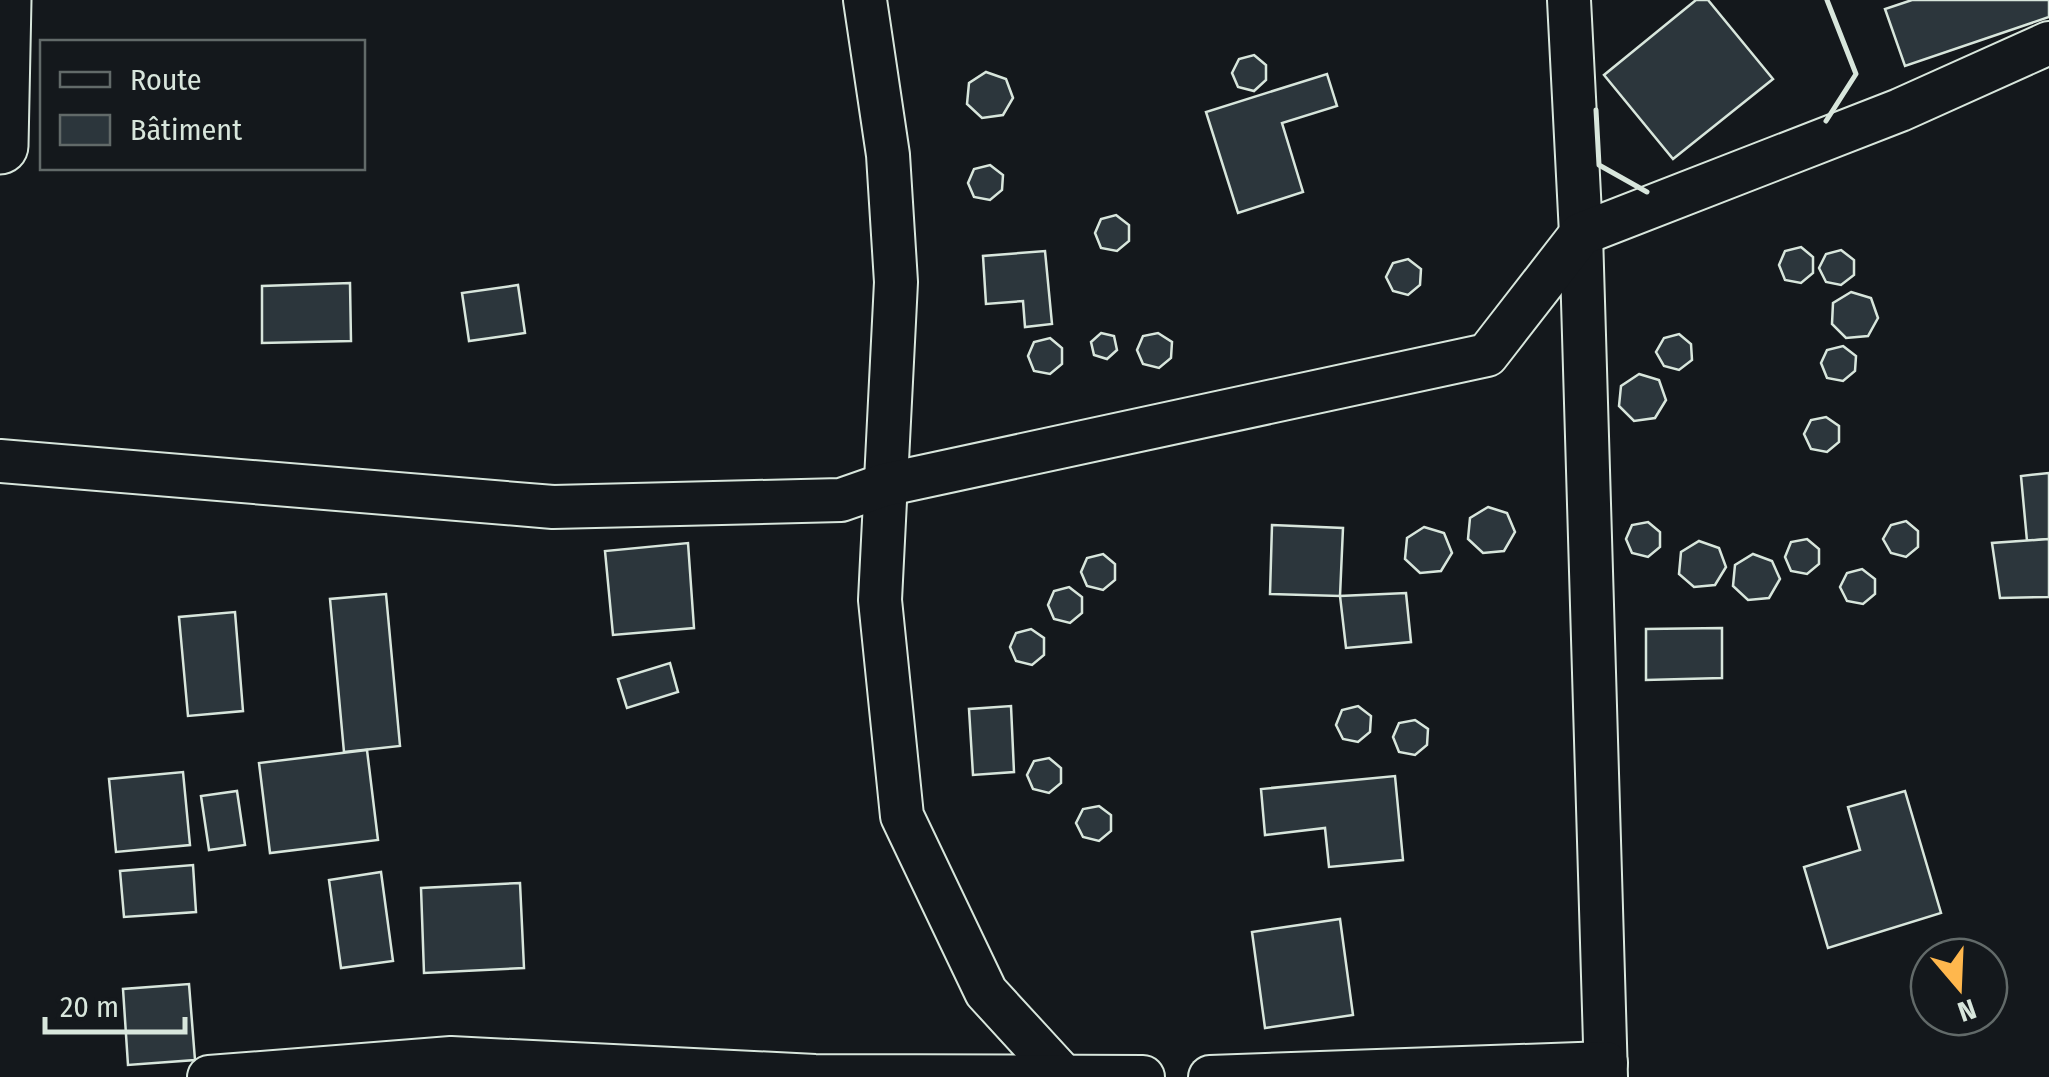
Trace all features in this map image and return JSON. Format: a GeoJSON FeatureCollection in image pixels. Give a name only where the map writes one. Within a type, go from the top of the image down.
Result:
{"type":"FeatureCollection","features":[{"type":"Feature","properties":{"kind":"highway"},"geometry":{"type":"LineString","coordinates":[[0,146],[3,0]]}},
{"type":"Feature","properties":{"kind":"street"},"geometry":{"type":"LineString","coordinates":[[865,0],[888,154],[896,282],[880,600],[902,816],[986,992],[1064,1077]]}},
{"type":"Feature","properties":{"kind":"street"},"geometry":{"type":"LineString","coordinates":[[1210,1077],[1606,1070],[1581,234],[1570,0]]}},
{"type":"Feature","properties":{"kind":"street"},"geometry":{"type":"LineString","coordinates":[[0,461],[553,506],[841,500],[884,485],[1487,356],[1581,234],[1900,110],[2049,43]]}},
{"type":"Feature","properties":{"kind":"street"},"geometry":{"type":"LineString","coordinates":[[209,1077],[451,1058],[814,1076],[1143,1077]]}},
{"type":"Feature","properties":{"kind":"building"},"geometry":{"type":"Polygon","coordinates":[[[1696,0],[1708,0],[1773,79],[1673,159],[1604,75],[1696,0]]]}},
{"type":"Feature","properties":{"kind":"building"},"geometry":{"type":"Polygon","coordinates":[[[1912,0],[2049,0],[2049,17],[1905,66],[1885,9],[1912,0]]]}},
{"type":"Feature","properties":{"kind":"building"},"geometry":{"type":"Polygon","coordinates":[[[1254,55],[1266,65],[1266,80],[1254,91],[1238,87],[1232,73],[1239,59],[1254,55]]]}},
{"type":"Feature","properties":{"kind":"building"},"geometry":{"type":"Polygon","coordinates":[[[986,72],[1006,79],[1013,98],[1003,115],[982,118],[967,104],[969,83],[986,72]]]}},
{"type":"Feature","properties":{"kind":"building"},"geometry":{"type":"Polygon","coordinates":[[[1327,74],[1337,106],[1282,123],[1303,192],[1238,213],[1206,112],[1327,74]]]}},
{"type":"Feature","properties":{"kind":"building"},"geometry":{"type":"Polygon","coordinates":[[[990,165],[1003,175],[1002,190],[990,200],[974,197],[968,183],[974,169],[990,165]]]}},
{"type":"Feature","properties":{"kind":"building"},"geometry":{"type":"Polygon","coordinates":[[[1116,215],[1129,225],[1129,241],[1117,251],[1101,248],[1095,233],[1101,219],[1116,215]]]}},
{"type":"Feature","properties":{"kind":"building"},"geometry":{"type":"Polygon","coordinates":[[[1801,247],[1813,257],[1813,273],[1801,283],[1785,280],[1779,265],[1785,251],[1801,247]]]}},
{"type":"Feature","properties":{"kind":"building"},"geometry":{"type":"Polygon","coordinates":[[[1841,250],[1854,260],[1854,275],[1841,285],[1826,282],[1819,268],[1826,254],[1841,250]]]}},
{"type":"Feature","properties":{"kind":"building"},"geometry":{"type":"Polygon","coordinates":[[[1045,251],[1052,324],[1025,327],[1023,301],[986,304],[983,256],[1045,251]]]}},
{"type":"Feature","properties":{"kind":"building"},"geometry":{"type":"Polygon","coordinates":[[[1408,259],[1421,269],[1420,285],[1408,295],[1393,291],[1386,277],[1393,263],[1408,259]]]}},
{"type":"Feature","properties":{"kind":"building"},"geometry":{"type":"Polygon","coordinates":[[[350,283],[351,341],[262,343],[262,286],[350,283]]]}},
{"type":"Feature","properties":{"kind":"building"},"geometry":{"type":"Polygon","coordinates":[[[518,285],[525,333],[469,341],[462,293],[518,285]]]}},
{"type":"Feature","properties":{"kind":"building"},"geometry":{"type":"Polygon","coordinates":[[[1851,292],[1871,298],[1878,318],[1868,336],[1846,338],[1832,324],[1833,303],[1851,292]]]}},
{"type":"Feature","properties":{"kind":"building"},"geometry":{"type":"Polygon","coordinates":[[[1101,333],[1114,336],[1117,350],[1107,359],[1094,355],[1091,342],[1101,333]]]}},
{"type":"Feature","properties":{"kind":"building"},"geometry":{"type":"Polygon","coordinates":[[[1158,333],[1172,342],[1171,358],[1159,368],[1143,364],[1137,350],[1143,336],[1158,333]]]}},
{"type":"Feature","properties":{"kind":"building"},"geometry":{"type":"Polygon","coordinates":[[[1679,334],[1691,344],[1692,360],[1679,370],[1664,366],[1656,352],[1664,338],[1679,334]]]}},
{"type":"Feature","properties":{"kind":"building"},"geometry":{"type":"Polygon","coordinates":[[[1050,338],[1062,348],[1062,364],[1050,374],[1034,371],[1028,356],[1034,342],[1050,338]]]}},
{"type":"Feature","properties":{"kind":"building"},"geometry":{"type":"Polygon","coordinates":[[[1843,346],[1856,356],[1855,371],[1843,381],[1827,378],[1821,363],[1827,350],[1843,346]]]}},
{"type":"Feature","properties":{"kind":"building"},"geometry":{"type":"Polygon","coordinates":[[[1639,374],[1659,380],[1666,400],[1655,418],[1634,421],[1619,406],[1621,386],[1639,374]]]}},
{"type":"Feature","properties":{"kind":"building"},"geometry":{"type":"Polygon","coordinates":[[[1826,417],[1839,426],[1839,442],[1827,452],[1811,449],[1804,434],[1811,420],[1826,417]]]}},
{"type":"Feature","properties":{"kind":"building"},"geometry":{"type":"Polygon","coordinates":[[[2049,473],[2049,539],[2027,541],[2021,476],[2049,473]]]}},
{"type":"Feature","properties":{"kind":"building"},"geometry":{"type":"Polygon","coordinates":[[[1488,507],[1507,513],[1515,532],[1504,551],[1483,553],[1468,539],[1470,518],[1488,507]]]}},
{"type":"Feature","properties":{"kind":"building"},"geometry":{"type":"Polygon","coordinates":[[[1906,521],[1918,531],[1918,547],[1906,557],[1891,553],[1883,539],[1891,525],[1906,521]]]}},
{"type":"Feature","properties":{"kind":"building"},"geometry":{"type":"Polygon","coordinates":[[[1648,522],[1660,532],[1660,547],[1648,557],[1632,553],[1626,539],[1632,525],[1648,522]]]}},
{"type":"Feature","properties":{"kind":"building"},"geometry":{"type":"Polygon","coordinates":[[[1272,525],[1343,528],[1340,596],[1270,594],[1272,525]]]}},
{"type":"Feature","properties":{"kind":"building"},"geometry":{"type":"Polygon","coordinates":[[[1424,527],[1444,533],[1452,553],[1441,571],[1420,573],[1405,559],[1407,538],[1424,527]]]}},
{"type":"Feature","properties":{"kind":"building"},"geometry":{"type":"Polygon","coordinates":[[[1807,539],[1819,549],[1819,564],[1807,574],[1791,571],[1785,557],[1791,542],[1807,539]]]}},
{"type":"Feature","properties":{"kind":"building"},"geometry":{"type":"Polygon","coordinates":[[[2049,539],[2049,597],[2000,598],[1992,543],[2049,539]]]}},
{"type":"Feature","properties":{"kind":"building"},"geometry":{"type":"Polygon","coordinates":[[[1699,541],[1719,548],[1726,567],[1715,585],[1694,587],[1679,574],[1681,552],[1699,541]]]}},
{"type":"Feature","properties":{"kind":"building"},"geometry":{"type":"Polygon","coordinates":[[[688,543],[694,628],[613,635],[605,551],[688,543]]]}},
{"type":"Feature","properties":{"kind":"building"},"geometry":{"type":"Polygon","coordinates":[[[1103,554],[1115,564],[1115,580],[1103,590],[1087,586],[1081,572],[1087,558],[1103,554]]]}},
{"type":"Feature","properties":{"kind":"building"},"geometry":{"type":"Polygon","coordinates":[[[1753,554],[1772,561],[1780,579],[1769,598],[1748,600],[1733,586],[1735,565],[1753,554]]]}},
{"type":"Feature","properties":{"kind":"building"},"geometry":{"type":"Polygon","coordinates":[[[1862,569],[1875,579],[1875,594],[1863,604],[1847,601],[1840,587],[1847,573],[1862,569]]]}},
{"type":"Feature","properties":{"kind":"building"},"geometry":{"type":"Polygon","coordinates":[[[1069,587],[1082,597],[1082,613],[1070,623],[1054,619],[1048,605],[1054,591],[1069,587]]]}},
{"type":"Feature","properties":{"kind":"building"},"geometry":{"type":"Polygon","coordinates":[[[1406,593],[1411,642],[1346,648],[1340,596],[1406,593]]]}},
{"type":"Feature","properties":{"kind":"building"},"geometry":{"type":"Polygon","coordinates":[[[386,594],[400,746],[344,752],[330,599],[386,594]]]}},
{"type":"Feature","properties":{"kind":"building"},"geometry":{"type":"Polygon","coordinates":[[[235,612],[243,711],[188,716],[179,617],[235,612]]]}},
{"type":"Feature","properties":{"kind":"building"},"geometry":{"type":"Polygon","coordinates":[[[1722,628],[1722,678],[1646,680],[1646,629],[1722,628]]]}},
{"type":"Feature","properties":{"kind":"building"},"geometry":{"type":"Polygon","coordinates":[[[1031,629],[1044,638],[1044,655],[1032,665],[1016,661],[1010,647],[1016,633],[1031,629]]]}},
{"type":"Feature","properties":{"kind":"building"},"geometry":{"type":"Polygon","coordinates":[[[670,663],[678,692],[627,708],[618,679],[670,663]]]}},
{"type":"Feature","properties":{"kind":"building"},"geometry":{"type":"Polygon","coordinates":[[[1011,706],[1014,772],[973,775],[969,709],[1011,706]]]}},
{"type":"Feature","properties":{"kind":"building"},"geometry":{"type":"Polygon","coordinates":[[[1358,706],[1371,716],[1370,732],[1358,742],[1343,739],[1336,725],[1342,710],[1358,706]]]}},
{"type":"Feature","properties":{"kind":"building"},"geometry":{"type":"Polygon","coordinates":[[[1415,720],[1428,729],[1427,745],[1415,755],[1399,752],[1393,737],[1399,723],[1415,720]]]}},
{"type":"Feature","properties":{"kind":"building"},"geometry":{"type":"Polygon","coordinates":[[[367,750],[378,840],[270,853],[259,763],[367,750]]]}},
{"type":"Feature","properties":{"kind":"building"},"geometry":{"type":"Polygon","coordinates":[[[1049,758],[1061,768],[1061,783],[1049,793],[1033,789],[1027,775],[1034,761],[1049,758]]]}},
{"type":"Feature","properties":{"kind":"building"},"geometry":{"type":"Polygon","coordinates":[[[183,772],[190,845],[116,852],[109,779],[183,772]]]}},
{"type":"Feature","properties":{"kind":"building"},"geometry":{"type":"Polygon","coordinates":[[[1395,776],[1403,860],[1329,867],[1325,828],[1265,835],[1261,789],[1395,776]]]}},
{"type":"Feature","properties":{"kind":"building"},"geometry":{"type":"Polygon","coordinates":[[[237,791],[245,845],[209,850],[201,796],[237,791]]]}},
{"type":"Feature","properties":{"kind":"building"},"geometry":{"type":"Polygon","coordinates":[[[1905,791],[1941,913],[1828,948],[1804,867],[1860,850],[1848,807],[1905,791]]]}},
{"type":"Feature","properties":{"kind":"building"},"geometry":{"type":"Polygon","coordinates":[[[1099,806],[1111,815],[1111,831],[1099,841],[1083,837],[1076,823],[1083,809],[1099,806]]]}},
{"type":"Feature","properties":{"kind":"building"},"geometry":{"type":"Polygon","coordinates":[[[193,865],[196,912],[124,917],[120,871],[193,865]]]}},
{"type":"Feature","properties":{"kind":"building"},"geometry":{"type":"Polygon","coordinates":[[[381,872],[393,961],[341,968],[329,880],[381,872]]]}},
{"type":"Feature","properties":{"kind":"building"},"geometry":{"type":"Polygon","coordinates":[[[520,883],[524,968],[424,973],[421,888],[520,883]]]}},
{"type":"Feature","properties":{"kind":"building"},"geometry":{"type":"Polygon","coordinates":[[[1340,919],[1353,1015],[1265,1028],[1252,932],[1340,919]]]}},
{"type":"Feature","properties":{"kind":"building"},"geometry":{"type":"Polygon","coordinates":[[[189,984],[195,1060],[128,1065],[123,989],[189,984]]]}},
{"type":"Feature","properties":{"kind":"wall"},"geometry":{"type":"LineString","coordinates":[[1826,121],[1856,74],[1827,0]]}},
{"type":"Feature","properties":{"kind":"wall"},"geometry":{"type":"LineString","coordinates":[[1596,110],[1599,165],[1647,192]]}}]}
